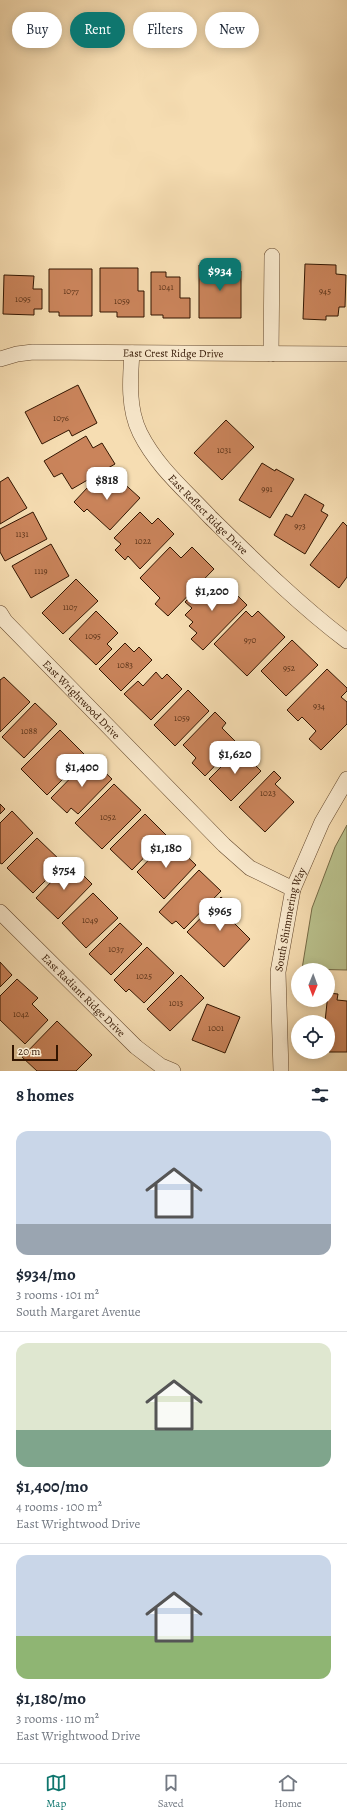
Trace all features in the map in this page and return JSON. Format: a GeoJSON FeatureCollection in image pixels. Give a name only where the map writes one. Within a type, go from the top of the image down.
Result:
{"type":"FeatureCollection","features":[{"type":"Feature","properties":{"kind":"street"},"geometry":{"type":"LineString","coordinates":[[271,354],[272,256]]}},
{"type":"Feature","properties":{"kind":"street","name":"East Crest Ridge Drive"},"geometry":{"type":"LineString","coordinates":[[0,359],[17,354],[33,352],[347,354]]}},
{"type":"Feature","properties":{"kind":"street","name":"East Reflect Ridge Drive"},"geometry":{"type":"LineString","coordinates":[[132,353],[130,380],[131,402],[140,432],[159,465],[255,562],[327,626],[347,641]]}},
{"type":"Feature","properties":{"kind":"street","name":"East Wrightwood Drive"},"geometry":{"type":"LineString","coordinates":[[0,613],[5,621],[224,845],[250,868],[293,889]]}},
{"type":"Feature","properties":{"kind":"street","name":"South Shimmering Way"},"geometry":{"type":"LineString","coordinates":[[281,1071],[278,972],[293,889],[322,822],[347,779]]}},
{"type":"Feature","properties":{"kind":"street","name":"East Radiant Ridge Drive"},"geometry":{"type":"LineString","coordinates":[[0,912],[136,1047],[161,1066],[173,1071]]}},
{"type":"Feature","properties":{"kind":"green space"},"geometry":{"type":"Polygon","coordinates":[[[347,825],[347,970],[335,970],[335,963],[303,963],[312,908],[335,847],[347,825]]]}},
{"type":"Feature","properties":{"kind":"building"},"geometry":{"type":"Polygon","coordinates":[[[305,264],[336,265],[336,274],[346,275],[345,307],[339,307],[338,316],[326,316],[326,320],[303,319],[305,264]]]}},
{"type":"Feature","properties":{"kind":"building"},"geometry":{"type":"Polygon","coordinates":[[[199,265],[233,265],[233,271],[241,271],[241,318],[199,318],[199,265]]]}},
{"type":"Feature","properties":{"kind":"building"},"geometry":{"type":"Polygon","coordinates":[[[100,268],[138,268],[138,291],[144,291],[144,317],[117,317],[117,312],[100,312],[100,268]]]}},
{"type":"Feature","properties":{"kind":"building"},"geometry":{"type":"Polygon","coordinates":[[[49,269],[92,269],[92,316],[59,316],[59,312],[49,312],[49,269]]]}},
{"type":"Feature","properties":{"kind":"building"},"geometry":{"type":"Polygon","coordinates":[[[151,272],[166,272],[166,277],[180,277],[180,298],[190,298],[190,318],[163,318],[163,315],[151,315],[151,272]]]}},
{"type":"Feature","properties":{"kind":"building"},"geometry":{"type":"Polygon","coordinates":[[[4,275],[34,276],[33,289],[42,289],[42,309],[34,309],[34,315],[3,314],[4,275]]]}},
{"type":"Feature","properties":{"kind":"building"},"geometry":{"type":"Polygon","coordinates":[[[78,385],[97,423],[72,436],[69,430],[42,444],[25,412],[78,385]]]}},
{"type":"Feature","properties":{"kind":"building"},"geometry":{"type":"Polygon","coordinates":[[[226,420],[254,447],[222,480],[194,453],[226,420]]]}},
{"type":"Feature","properties":{"kind":"building"},"geometry":{"type":"Polygon","coordinates":[[[86,436],[93,448],[102,443],[115,464],[72,489],[62,473],[54,477],[44,461],[86,436]]]}},
{"type":"Feature","properties":{"kind":"building"},"geometry":{"type":"Polygon","coordinates":[[[262,463],[275,471],[276,469],[294,479],[270,518],[239,500],[262,463]]]}},
{"type":"Feature","properties":{"kind":"building"},"geometry":{"type":"Polygon","coordinates":[[[101,473],[113,485],[119,479],[140,498],[110,530],[87,509],[84,512],[74,502],[101,473]]]}},
{"type":"Feature","properties":{"kind":"building"},"geometry":{"type":"Polygon","coordinates":[[[8,477],[27,508],[0,524],[0,482],[8,477]]]}},
{"type":"Feature","properties":{"kind":"building"},"geometry":{"type":"Polygon","coordinates":[[[305,494],[324,505],[321,511],[328,515],[305,554],[274,535],[286,514],[292,517],[305,494]]]}},
{"type":"Feature","properties":{"kind":"building"},"geometry":{"type":"Polygon","coordinates":[[[33,512],[47,539],[5,561],[0,552],[0,529],[33,512]]]}},
{"type":"Feature","properties":{"kind":"building"},"geometry":{"type":"Polygon","coordinates":[[[140,512],[152,524],[158,518],[174,534],[140,569],[128,556],[125,560],[115,550],[121,544],[114,538],[140,512]]]}},
{"type":"Feature","properties":{"kind":"building"},"geometry":{"type":"Polygon","coordinates":[[[343,522],[347,526],[347,577],[339,588],[310,565],[343,522]]]}},
{"type":"Feature","properties":{"kind":"building"},"geometry":{"type":"Polygon","coordinates":[[[51,544],[69,576],[31,598],[12,566],[51,544]]]}},
{"type":"Feature","properties":{"kind":"building"},"geometry":{"type":"Polygon","coordinates":[[[170,547],[181,558],[192,547],[214,569],[168,616],[155,604],[160,598],[140,578],[170,547]]]}},
{"type":"Feature","properties":{"kind":"building"},"geometry":{"type":"Polygon","coordinates":[[[76,579],[98,601],[63,634],[42,613],[76,579]]]}},
{"type":"Feature","properties":{"kind":"building"},"geometry":{"type":"Polygon","coordinates":[[[207,580],[218,591],[226,584],[247,605],[203,650],[191,639],[197,633],[189,626],[193,622],[185,615],[192,608],[185,602],[207,580]]]}},
{"type":"Feature","properties":{"kind":"building"},"geometry":{"type":"Polygon","coordinates":[[[96,611],[118,633],[107,644],[112,649],[96,665],[69,639],[96,611]]]}},
{"type":"Feature","properties":{"kind":"building"},"geometry":{"type":"Polygon","coordinates":[[[246,611],[252,617],[258,611],[285,637],[247,676],[214,644],[246,611]]]}},
{"type":"Feature","properties":{"kind":"building"},"geometry":{"type":"Polygon","coordinates":[[[292,640],[318,665],[286,696],[261,671],[292,640]]]}},
{"type":"Feature","properties":{"kind":"building"},"geometry":{"type":"Polygon","coordinates":[[[125,643],[134,652],[139,647],[152,660],[121,691],[99,669],[125,643]]]}},
{"type":"Feature","properties":{"kind":"building"},"geometry":{"type":"Polygon","coordinates":[[[327,669],[347,688],[347,691],[341,697],[347,702],[347,724],[321,750],[309,739],[316,731],[302,717],[298,721],[287,710],[327,669]]]}},
{"type":"Feature","properties":{"kind":"building"},"geometry":{"type":"Polygon","coordinates":[[[156,672],[162,679],[167,674],[182,689],[151,720],[124,694],[138,681],[143,686],[156,672]]]}},
{"type":"Feature","properties":{"kind":"building"},"geometry":{"type":"Polygon","coordinates":[[[4,677],[30,702],[0,732],[0,680],[4,677]]]}},
{"type":"Feature","properties":{"kind":"building"},"geometry":{"type":"Polygon","coordinates":[[[188,690],[209,711],[175,746],[154,725],[188,690]]]}},
{"type":"Feature","properties":{"kind":"building"},"geometry":{"type":"Polygon","coordinates":[[[35,703],[57,724],[24,758],[2,737],[35,703]]]}},
{"type":"Feature","properties":{"kind":"building"},"geometry":{"type":"Polygon","coordinates":[[[215,712],[226,723],[222,728],[237,743],[205,776],[192,763],[196,758],[183,745],[215,712]]]}},
{"type":"Feature","properties":{"kind":"building"},"geometry":{"type":"Polygon","coordinates":[[[60,730],[86,756],[47,795],[21,769],[60,730]]]}},
{"type":"Feature","properties":{"kind":"building"},"geometry":{"type":"Polygon","coordinates":[[[240,748],[261,771],[231,801],[209,779],[240,748]]]}},
{"type":"Feature","properties":{"kind":"building"},"geometry":{"type":"Polygon","coordinates":[[[90,758],[112,779],[78,814],[71,808],[67,813],[51,798],[90,758]]]}},
{"type":"Feature","properties":{"kind":"building"},"geometry":{"type":"Polygon","coordinates":[[[274,771],[281,778],[275,784],[294,802],[265,832],[239,807],[274,771]]]}},
{"type":"Feature","properties":{"kind":"building"},"geometry":{"type":"Polygon","coordinates":[[[114,784],[141,810],[102,849],[75,823],[114,784]]]}},
{"type":"Feature","properties":{"kind":"building"},"geometry":{"type":"Polygon","coordinates":[[[0,804],[5,809],[0,814],[0,804]]]}},
{"type":"Feature","properties":{"kind":"building"},"geometry":{"type":"Polygon","coordinates":[[[12,811],[33,833],[2,864],[0,863],[0,823],[12,811]]]}},
{"type":"Feature","properties":{"kind":"building"},"geometry":{"type":"Polygon","coordinates":[[[145,814],[166,835],[132,870],[110,849],[145,814]]]}},
{"type":"Feature","properties":{"kind":"building"},"geometry":{"type":"Polygon","coordinates":[[[37,838],[63,863],[33,893],[7,868],[37,838]]]}},
{"type":"Feature","properties":{"kind":"building"},"geometry":{"type":"Polygon","coordinates":[[[169,839],[196,865],[164,899],[137,872],[169,839]]]}},
{"type":"Feature","properties":{"kind":"building"},"geometry":{"type":"Polygon","coordinates":[[[70,862],[92,884],[58,919],[36,898],[70,862]]]}},
{"type":"Feature","properties":{"kind":"building"},"geometry":{"type":"Polygon","coordinates":[[[199,870],[221,891],[184,929],[176,921],[172,924],[159,912],[199,870]]]}},
{"type":"Feature","properties":{"kind":"building"},"geometry":{"type":"Polygon","coordinates":[[[93,893],[118,918],[86,948],[62,923],[93,893]]]}},
{"type":"Feature","properties":{"kind":"building"},"geometry":{"type":"Polygon","coordinates":[[[221,897],[241,915],[233,922],[250,939],[224,967],[187,932],[221,897]]]}},
{"type":"Feature","properties":{"kind":"building"},"geometry":{"type":"Polygon","coordinates":[[[120,923],[142,944],[111,975],[89,954],[120,923]]]}},
{"type":"Feature","properties":{"kind":"building"},"geometry":{"type":"Polygon","coordinates":[[[147,947],[174,973],[144,1003],[129,989],[126,992],[114,980],[147,947]]]}},
{"type":"Feature","properties":{"kind":"building"},"geometry":{"type":"Polygon","coordinates":[[[0,962],[12,975],[0,987],[0,962]]]}},
{"type":"Feature","properties":{"kind":"building"},"geometry":{"type":"Polygon","coordinates":[[[181,975],[204,998],[170,1031],[147,1009],[181,975]]]}},
{"type":"Feature","properties":{"kind":"building"},"geometry":{"type":"Polygon","coordinates":[[[17,979],[38,998],[32,1004],[48,1020],[25,1044],[0,1020],[0,996],[17,979]]]}},
{"type":"Feature","properties":{"kind":"building"},"geometry":{"type":"Polygon","coordinates":[[[335,994],[338,994],[337,1000],[347,1001],[347,1052],[335,1052],[335,1015],[326,1015],[327,1007],[335,1007],[335,994]]]}},
{"type":"Feature","properties":{"kind":"building"},"geometry":{"type":"Polygon","coordinates":[[[207,1004],[240,1017],[225,1053],[192,1040],[207,1004]]]}},
{"type":"Feature","properties":{"kind":"building"},"geometry":{"type":"Polygon","coordinates":[[[57,1021],[92,1055],[76,1071],[37,1071],[22,1057],[57,1021]]]}}]}
